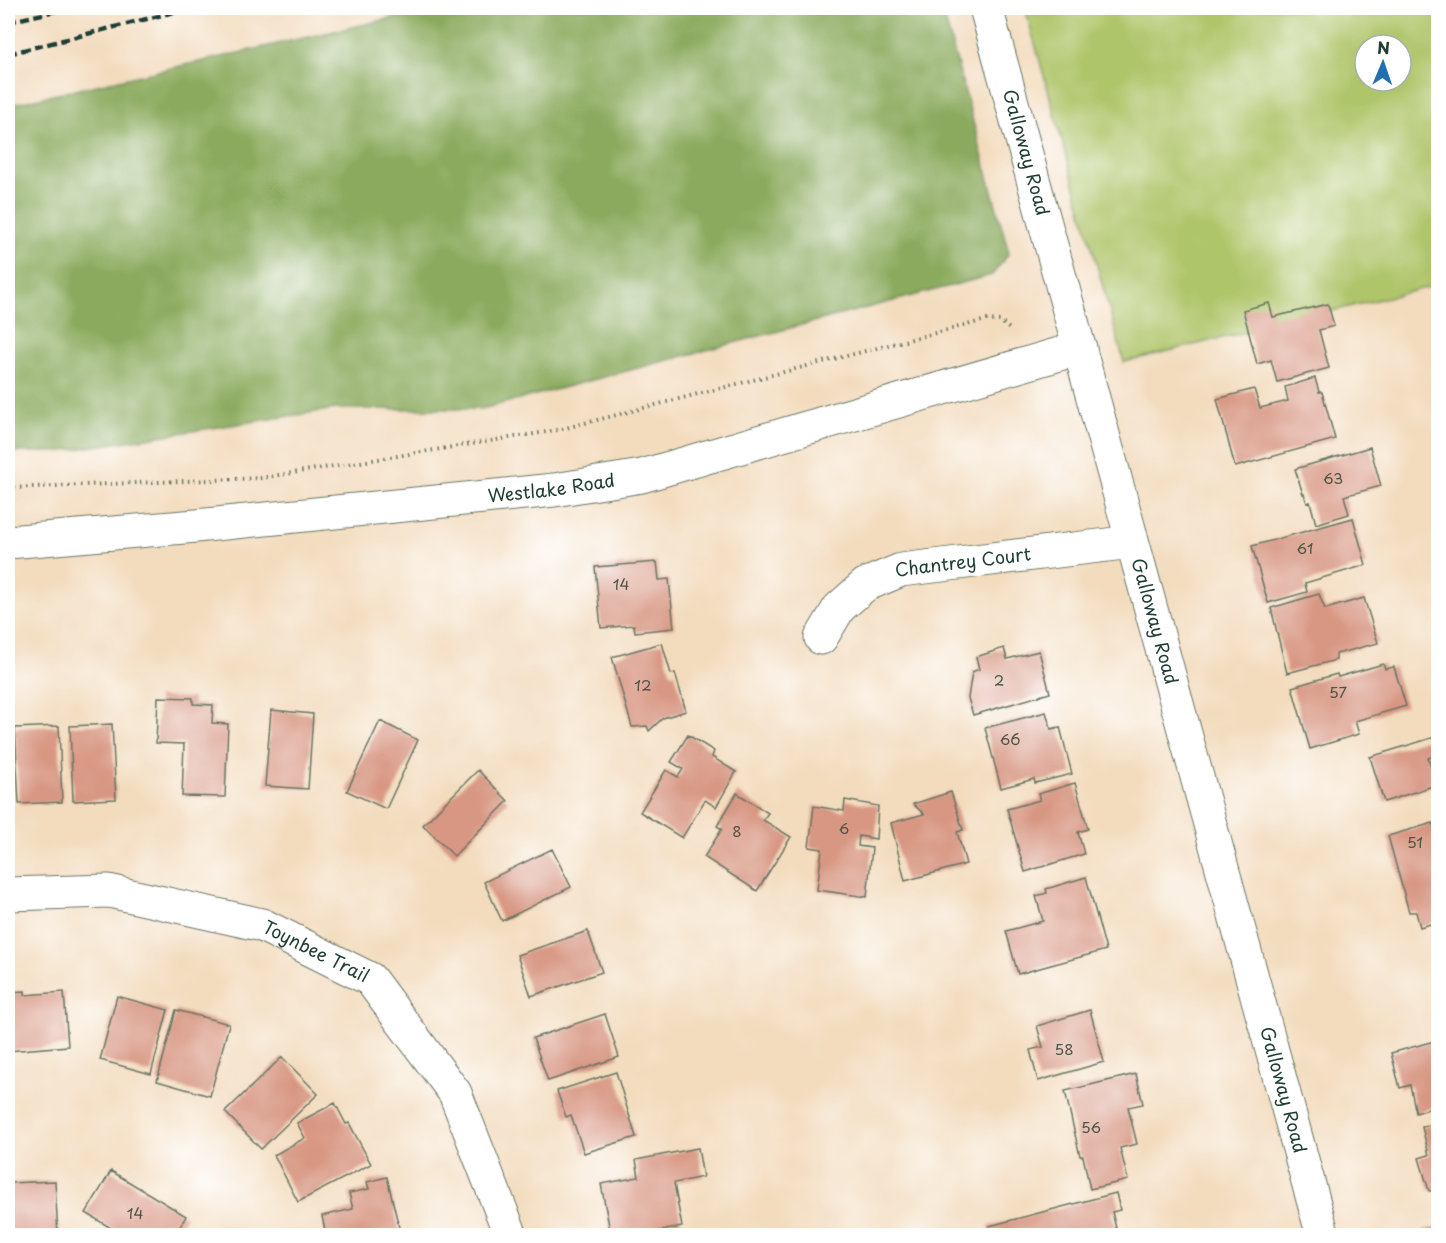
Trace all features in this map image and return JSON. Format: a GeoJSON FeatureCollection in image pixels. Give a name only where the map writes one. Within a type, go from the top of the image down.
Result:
{"type":"FeatureCollection","features":[{"type":"Feature","properties":{"kind":"street","name":"Galloway Road"},"geometry":{"type":"LineString","coordinates":[[986,8],[1323,1236]]}},
{"type":"Feature","properties":{"kind":"street","name":"Westlake Road"},"geometry":{"type":"LineString","coordinates":[[8,542],[196,526],[554,490],[642,476],[1080,348]]}},
{"type":"Feature","properties":{"kind":"street","name":"Chantrey Court"},"geometry":{"type":"LineString","coordinates":[[821,638],[839,608],[865,585],[901,570],[1132,542]]}},
{"type":"Feature","properties":{"kind":"street","name":"Toynbee Trail"},"geometry":{"type":"LineString","coordinates":[[8,894],[109,891],[262,925],[370,979],[455,1093],[511,1236]]}},
{"type":"Feature","properties":{"kind":"path"},"geometry":{"type":"LineString","coordinates":[[8,488],[261,478],[558,430],[986,320],[1000,321],[1012,331]]}},
{"type":"Feature","properties":{"kind":"green space"},"geometry":{"type":"Polygon","coordinates":[[[436,8],[942,8],[1009,253],[992,275],[482,409],[335,409],[57,452],[8,452],[8,105],[436,8]]]}},
{"type":"Feature","properties":{"kind":"green space"},"geometry":{"type":"Polygon","coordinates":[[[1025,8],[1438,8],[1438,285],[1124,362],[1025,8]]]}},
{"type":"Feature","properties":{"kind":"building"},"geometry":{"type":"Polygon","coordinates":[[[1269,303],[1273,317],[1328,304],[1334,326],[1319,330],[1329,368],[1277,382],[1271,360],[1257,364],[1243,310],[1269,303]]]}},
{"type":"Feature","properties":{"kind":"building"},"geometry":{"type":"Polygon","coordinates":[[[1315,378],[1319,392],[1322,392],[1335,439],[1235,467],[1217,399],[1254,389],[1260,408],[1288,401],[1285,387],[1315,378]]]}},
{"type":"Feature","properties":{"kind":"building"},"geometry":{"type":"Polygon","coordinates":[[[1370,447],[1381,486],[1344,496],[1349,514],[1316,524],[1310,502],[1307,503],[1295,469],[1370,447]]]}},
{"type":"Feature","properties":{"kind":"building"},"geometry":{"type":"Polygon","coordinates":[[[1353,518],[1366,565],[1305,583],[1307,592],[1268,603],[1252,546],[1353,518]]]}},
{"type":"Feature","properties":{"kind":"building"},"geometry":{"type":"Polygon","coordinates":[[[657,562],[659,580],[669,579],[674,628],[635,632],[634,625],[601,628],[595,567],[657,562]]]}},
{"type":"Feature","properties":{"kind":"building"},"geometry":{"type":"Polygon","coordinates":[[[1319,594],[1325,609],[1364,598],[1378,643],[1336,654],[1336,660],[1287,673],[1271,608],[1319,594]]]}},
{"type":"Feature","properties":{"kind":"building"},"geometry":{"type":"Polygon","coordinates":[[[662,643],[671,674],[675,673],[686,711],[663,718],[649,731],[647,726],[632,727],[612,657],[662,643]]]}},
{"type":"Feature","properties":{"kind":"building"},"geometry":{"type":"Polygon","coordinates":[[[1004,648],[1007,659],[1039,651],[1050,693],[973,715],[968,698],[972,672],[979,669],[976,657],[1004,648]]]}},
{"type":"Feature","properties":{"kind":"building"},"geometry":{"type":"Polygon","coordinates":[[[1383,664],[1385,669],[1394,667],[1406,706],[1355,721],[1359,734],[1310,749],[1292,687],[1383,664]]]}},
{"type":"Feature","properties":{"kind":"building"},"geometry":{"type":"Polygon","coordinates":[[[158,697],[193,698],[193,704],[213,705],[212,723],[228,724],[225,797],[182,796],[184,744],[156,743],[158,697]]]}},
{"type":"Feature","properties":{"kind":"building"},"geometry":{"type":"Polygon","coordinates":[[[271,710],[313,714],[308,789],[265,786],[271,710]]]}},
{"type":"Feature","properties":{"kind":"building"},"geometry":{"type":"Polygon","coordinates":[[[1046,712],[1051,729],[1060,727],[1072,774],[1035,783],[1034,779],[1001,788],[985,728],[1046,712]]]}},
{"type":"Feature","properties":{"kind":"building"},"geometry":{"type":"Polygon","coordinates":[[[380,721],[418,740],[386,809],[347,791],[380,721]]]}},
{"type":"Feature","properties":{"kind":"building"},"geometry":{"type":"Polygon","coordinates":[[[112,724],[116,799],[73,801],[70,726],[112,724]]]}},
{"type":"Feature","properties":{"kind":"building"},"geometry":{"type":"Polygon","coordinates":[[[59,726],[62,802],[19,804],[15,728],[59,726]]]}},
{"type":"Feature","properties":{"kind":"building"},"geometry":{"type":"Polygon","coordinates":[[[688,735],[714,751],[712,757],[736,772],[716,807],[705,800],[682,838],[640,812],[666,770],[678,777],[683,769],[671,762],[688,735]]]}},
{"type":"Feature","properties":{"kind":"building"},"geometry":{"type":"Polygon","coordinates":[[[1438,736],[1438,755],[1428,758],[1436,785],[1384,802],[1370,757],[1438,736]]]}},
{"type":"Feature","properties":{"kind":"building"},"geometry":{"type":"Polygon","coordinates":[[[478,770],[508,801],[454,856],[423,825],[478,770]]]}},
{"type":"Feature","properties":{"kind":"building"},"geometry":{"type":"Polygon","coordinates":[[[1075,783],[1088,829],[1078,832],[1084,854],[1025,872],[1007,809],[1040,800],[1038,794],[1075,783]]]}},
{"type":"Feature","properties":{"kind":"building"},"geometry":{"type":"Polygon","coordinates":[[[951,792],[963,830],[957,832],[966,864],[905,881],[891,823],[924,814],[913,804],[951,792]]]}},
{"type":"Feature","properties":{"kind":"building"},"geometry":{"type":"Polygon","coordinates":[[[737,793],[768,813],[763,820],[791,837],[757,891],[704,857],[722,829],[717,826],[737,793]]]}},
{"type":"Feature","properties":{"kind":"building"},"geometry":{"type":"Polygon","coordinates":[[[845,800],[878,806],[876,839],[859,836],[858,846],[872,848],[867,897],[817,890],[822,849],[809,847],[814,806],[844,811],[845,800]]]}},
{"type":"Feature","properties":{"kind":"building"},"geometry":{"type":"Polygon","coordinates":[[[1433,823],[1438,846],[1438,922],[1420,927],[1416,912],[1409,912],[1388,836],[1433,823]]]}},
{"type":"Feature","properties":{"kind":"building"},"geometry":{"type":"Polygon","coordinates":[[[552,849],[571,887],[502,921],[484,882],[552,849]]]}},
{"type":"Feature","properties":{"kind":"building"},"geometry":{"type":"Polygon","coordinates":[[[1086,877],[1106,950],[1018,974],[1006,931],[1043,921],[1036,896],[1047,893],[1046,889],[1086,877]]]}},
{"type":"Feature","properties":{"kind":"building"},"geometry":{"type":"Polygon","coordinates":[[[588,931],[602,972],[531,996],[517,955],[588,931]]]}},
{"type":"Feature","properties":{"kind":"building"},"geometry":{"type":"Polygon","coordinates":[[[1438,933],[1438,952],[1433,935],[1438,933]]]}},
{"type":"Feature","properties":{"kind":"building"},"geometry":{"type":"Polygon","coordinates":[[[25,991],[25,995],[64,992],[68,1046],[8,1051],[8,992],[25,991]]]}},
{"type":"Feature","properties":{"kind":"building"},"geometry":{"type":"Polygon","coordinates":[[[117,996],[168,1010],[151,1074],[100,1060],[117,996]]]}},
{"type":"Feature","properties":{"kind":"building"},"geometry":{"type":"Polygon","coordinates":[[[176,1010],[229,1024],[210,1096],[157,1081],[176,1010]]]}},
{"type":"Feature","properties":{"kind":"building"},"geometry":{"type":"Polygon","coordinates":[[[1090,1010],[1104,1062],[1038,1081],[1030,1050],[1043,1047],[1037,1026],[1090,1010]]]}},
{"type":"Feature","properties":{"kind":"building"},"geometry":{"type":"Polygon","coordinates":[[[605,1014],[619,1057],[548,1081],[533,1038],[605,1014]]]}},
{"type":"Feature","properties":{"kind":"building"},"geometry":{"type":"Polygon","coordinates":[[[1438,1040],[1438,1106],[1416,1113],[1410,1085],[1400,1088],[1391,1053],[1438,1040]]]}},
{"type":"Feature","properties":{"kind":"building"},"geometry":{"type":"Polygon","coordinates":[[[282,1057],[318,1094],[261,1149],[225,1112],[282,1057]]]}},
{"type":"Feature","properties":{"kind":"building"},"geometry":{"type":"Polygon","coordinates":[[[616,1072],[636,1137],[584,1153],[571,1115],[566,1117],[557,1091],[616,1072]]]}},
{"type":"Feature","properties":{"kind":"building"},"geometry":{"type":"Polygon","coordinates":[[[1136,1074],[1143,1104],[1128,1107],[1137,1144],[1120,1148],[1128,1180],[1090,1189],[1065,1091],[1136,1074]]]}},
{"type":"Feature","properties":{"kind":"building"},"geometry":{"type":"Polygon","coordinates":[[[335,1103],[346,1124],[349,1123],[371,1164],[298,1202],[274,1155],[305,1138],[297,1123],[335,1103]]]}},
{"type":"Feature","properties":{"kind":"building"},"geometry":{"type":"Polygon","coordinates":[[[1438,1123],[1438,1190],[1429,1191],[1419,1158],[1429,1155],[1422,1127],[1438,1123]]]}},
{"type":"Feature","properties":{"kind":"building"},"geometry":{"type":"Polygon","coordinates":[[[698,1148],[703,1177],[674,1183],[682,1227],[634,1236],[611,1236],[601,1184],[639,1177],[636,1160],[698,1148]]]}},
{"type":"Feature","properties":{"kind":"building"},"geometry":{"type":"Polygon","coordinates":[[[111,1171],[186,1216],[175,1236],[124,1236],[86,1213],[111,1171]]]}},
{"type":"Feature","properties":{"kind":"building"},"geometry":{"type":"Polygon","coordinates":[[[387,1177],[401,1236],[326,1236],[322,1216],[353,1209],[349,1193],[369,1189],[367,1182],[387,1177]]]}},
{"type":"Feature","properties":{"kind":"building"},"geometry":{"type":"Polygon","coordinates":[[[55,1181],[58,1236],[8,1236],[8,1183],[55,1181]]]}},
{"type":"Feature","properties":{"kind":"building"},"geometry":{"type":"Polygon","coordinates":[[[1116,1193],[1120,1210],[1112,1212],[1118,1236],[991,1236],[989,1226],[1116,1193]]]}},
{"type":"Feature","properties":{"kind":"building"},"geometry":{"type":"Polygon","coordinates":[[[1438,1226],[1438,1236],[1425,1236],[1423,1230],[1438,1226]]]}},
{"type":"Feature","properties":{"kind":"railway"},"geometry":{"type":"LineString","coordinates":[[8,22],[68,8]]}},
{"type":"Feature","properties":{"kind":"railway"},"geometry":{"type":"LineString","coordinates":[[8,54],[190,8]]}}]}
